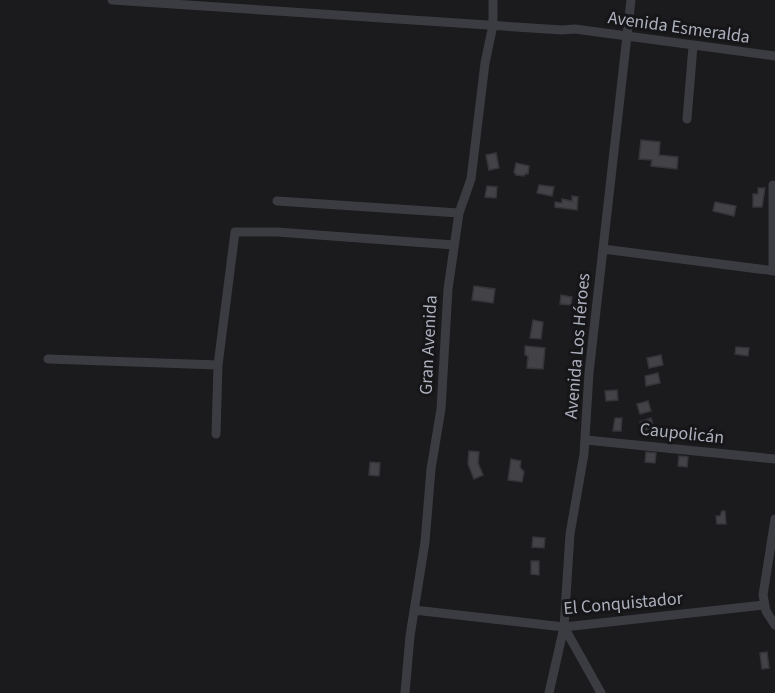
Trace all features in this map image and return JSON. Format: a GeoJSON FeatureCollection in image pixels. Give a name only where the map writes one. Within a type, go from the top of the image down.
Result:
{"type":"FeatureCollection","features":[{"type":"Feature","properties":{"kind":"street","name":"Avenida Esmeralda"},"geometry":{"type":"LineString","coordinates":[[112,0],[562,30],[575,29],[775,56]]}},
{"type":"Feature","properties":{"kind":"street","name":"Gran Avenida"},"geometry":{"type":"LineString","coordinates":[[405,693],[431,469],[441,409],[448,289],[459,213],[471,179],[485,63],[493,24],[493,0]]}},
{"type":"Feature","properties":{"kind":"street","name":"Avenida Los Héroes"},"geometry":{"type":"LineString","coordinates":[[549,693],[564,627],[570,534],[582,477],[589,373],[625,37],[631,0]]}},
{"type":"Feature","properties":{"kind":"street"},"geometry":{"type":"LineString","coordinates":[[687,118],[693,46]]}},
{"type":"Feature","properties":{"kind":"street"},"geometry":{"type":"LineString","coordinates":[[603,249],[774,271],[772,185]]}},
{"type":"Feature","properties":{"kind":"street"},"geometry":{"type":"LineString","coordinates":[[277,201],[459,213]]}},
{"type":"Feature","properties":{"kind":"street"},"geometry":{"type":"LineString","coordinates":[[216,434],[218,365],[235,232],[277,232],[454,245]]}},
{"type":"Feature","properties":{"kind":"street"},"geometry":{"type":"LineString","coordinates":[[48,359],[218,365]]}},
{"type":"Feature","properties":{"kind":"street","name":"Caupolicán"},"geometry":{"type":"LineString","coordinates":[[586,440],[775,459]]}},
{"type":"Feature","properties":{"kind":"street"},"geometry":{"type":"LineString","coordinates":[[775,519],[764,589],[764,605],[775,626]]}},
{"type":"Feature","properties":{"kind":"street","name":"El Conquistador"},"geometry":{"type":"LineString","coordinates":[[414,610],[564,627],[764,605]]}},
{"type":"Feature","properties":{"kind":"street"},"geometry":{"type":"LineString","coordinates":[[564,627],[601,693]]}},
{"type":"Feature","properties":{"kind":"building"},"geometry":{"type":"Polygon","coordinates":[[[641,140],[660,142],[659,155],[678,157],[677,169],[651,166],[652,160],[639,159],[641,140]]]}},
{"type":"Feature","properties":{"kind":"building"},"geometry":{"type":"Polygon","coordinates":[[[496,153],[499,168],[489,170],[486,155],[496,153]]]}},
{"type":"Feature","properties":{"kind":"building"},"geometry":{"type":"Polygon","coordinates":[[[516,163],[529,166],[528,174],[516,175],[514,172],[516,163]]]}},
{"type":"Feature","properties":{"kind":"building"},"geometry":{"type":"Polygon","coordinates":[[[539,185],[554,187],[552,196],[537,193],[539,185]]]}},
{"type":"Feature","properties":{"kind":"building"},"geometry":{"type":"Polygon","coordinates":[[[487,186],[497,187],[496,198],[485,197],[487,186]]]}},
{"type":"Feature","properties":{"kind":"building"},"geometry":{"type":"Polygon","coordinates":[[[758,188],[765,188],[762,207],[753,207],[753,194],[758,194],[758,188]]]}},
{"type":"Feature","properties":{"kind":"building"},"geometry":{"type":"Polygon","coordinates":[[[572,196],[578,197],[577,210],[555,207],[555,202],[562,203],[562,199],[572,201],[572,196]]]}},
{"type":"Feature","properties":{"kind":"building"},"geometry":{"type":"Polygon","coordinates":[[[715,202],[736,206],[734,216],[713,211],[715,202]]]}},
{"type":"Feature","properties":{"kind":"building"},"geometry":{"type":"Polygon","coordinates":[[[474,286],[495,289],[493,303],[472,300],[474,286]]]}},
{"type":"Feature","properties":{"kind":"building"},"geometry":{"type":"Polygon","coordinates":[[[561,295],[572,297],[571,305],[560,304],[561,295]]]}},
{"type":"Feature","properties":{"kind":"building"},"geometry":{"type":"Polygon","coordinates":[[[533,320],[543,322],[541,339],[530,338],[533,320]]]}},
{"type":"Feature","properties":{"kind":"building"},"geometry":{"type":"Polygon","coordinates":[[[525,346],[545,348],[543,369],[527,368],[528,356],[525,355],[525,346]]]}},
{"type":"Feature","properties":{"kind":"building"},"geometry":{"type":"Polygon","coordinates":[[[736,347],[749,348],[748,356],[735,354],[736,347]]]}},
{"type":"Feature","properties":{"kind":"building"},"geometry":{"type":"Polygon","coordinates":[[[661,355],[663,365],[649,368],[647,358],[661,355]]]}},
{"type":"Feature","properties":{"kind":"building"},"geometry":{"type":"Polygon","coordinates":[[[658,373],[660,383],[646,386],[645,376],[658,373]]]}},
{"type":"Feature","properties":{"kind":"building"},"geometry":{"type":"Polygon","coordinates":[[[617,390],[618,400],[606,401],[605,391],[617,390]]]}},
{"type":"Feature","properties":{"kind":"building"},"geometry":{"type":"Polygon","coordinates":[[[648,401],[651,411],[640,414],[637,404],[648,401]]]}},
{"type":"Feature","properties":{"kind":"building"},"geometry":{"type":"Polygon","coordinates":[[[615,418],[622,418],[621,431],[613,431],[615,418]]]}},
{"type":"Feature","properties":{"kind":"building"},"geometry":{"type":"Polygon","coordinates":[[[651,418],[654,428],[643,431],[640,422],[651,418]]]}},
{"type":"Feature","properties":{"kind":"building"},"geometry":{"type":"Polygon","coordinates":[[[469,451],[479,452],[478,463],[483,475],[474,479],[468,464],[469,451]]]}},
{"type":"Feature","properties":{"kind":"building"},"geometry":{"type":"Polygon","coordinates":[[[646,452],[656,453],[655,463],[645,462],[646,452]]]}},
{"type":"Feature","properties":{"kind":"building"},"geometry":{"type":"Polygon","coordinates":[[[679,456],[688,457],[687,467],[678,466],[679,456]]]}},
{"type":"Feature","properties":{"kind":"building"},"geometry":{"type":"Polygon","coordinates":[[[511,459],[521,461],[520,467],[524,472],[522,482],[508,480],[511,459]]]}},
{"type":"Feature","properties":{"kind":"building"},"geometry":{"type":"Polygon","coordinates":[[[370,462],[380,463],[379,476],[369,475],[370,462]]]}},
{"type":"Feature","properties":{"kind":"building"},"geometry":{"type":"Polygon","coordinates":[[[722,511],[725,511],[726,524],[717,524],[716,516],[720,516],[722,511]]]}},
{"type":"Feature","properties":{"kind":"building"},"geometry":{"type":"Polygon","coordinates":[[[533,537],[545,538],[544,548],[532,547],[533,537]]]}},
{"type":"Feature","properties":{"kind":"building"},"geometry":{"type":"Polygon","coordinates":[[[531,561],[539,561],[539,575],[531,574],[531,561]]]}},
{"type":"Feature","properties":{"kind":"building"},"geometry":{"type":"Polygon","coordinates":[[[767,652],[769,668],[762,669],[760,653],[767,652]]]}}]}
